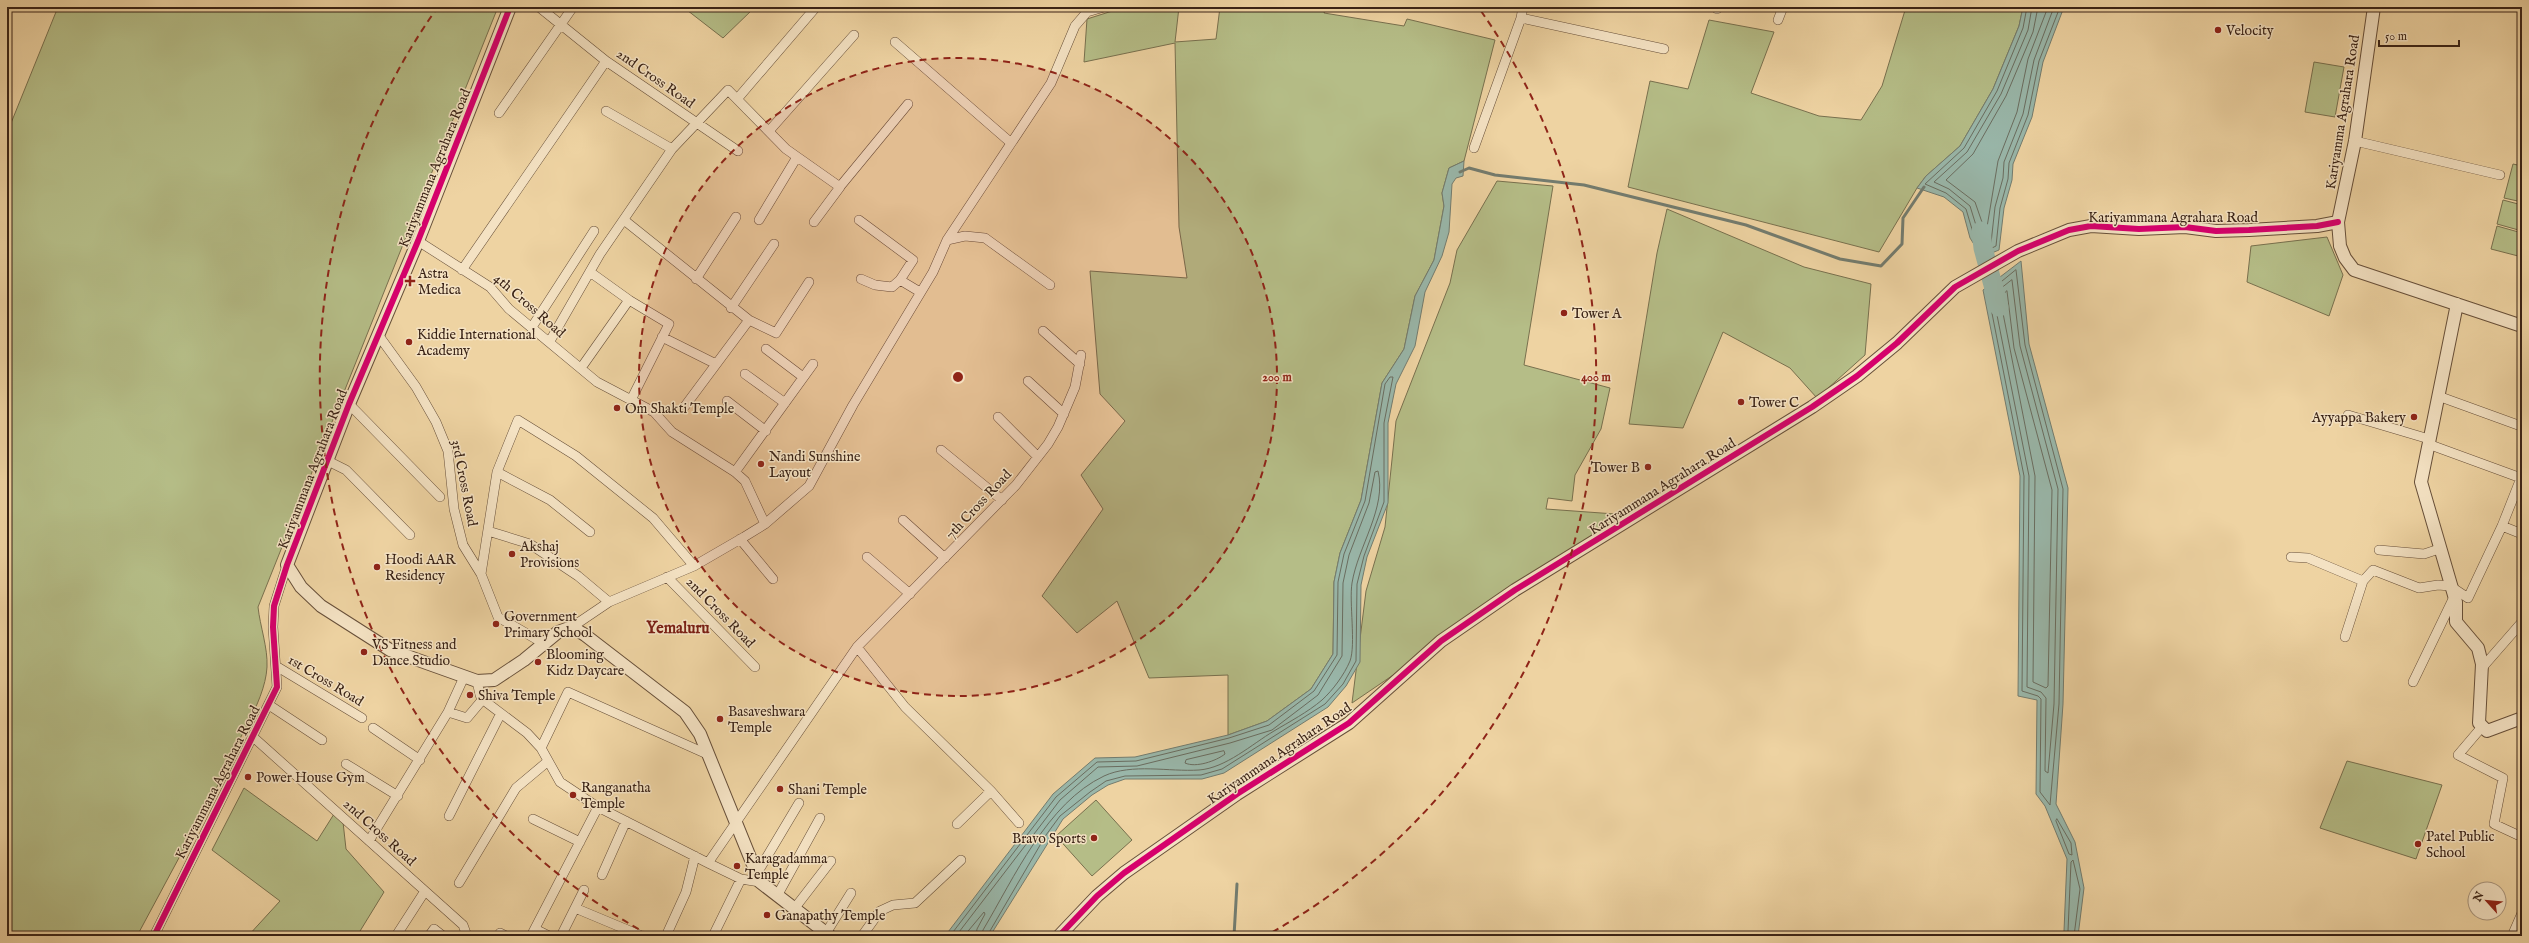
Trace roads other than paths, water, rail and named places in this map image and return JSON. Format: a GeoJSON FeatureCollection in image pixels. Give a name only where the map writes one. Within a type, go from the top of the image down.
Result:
{"type":"FeatureCollection","features":[{"type":"Feature","properties":{"kind":"street","name":"Kariyammana Agrahara Road"},"geometry":{"type":"LineString","coordinates":[[154,936],[277,687],[273,627],[274,606],[287,565],[349,404],[418,242],[510,7]]}},
{"type":"Feature","properties":{"kind":"street","name":"2nd Cross Road"},"geometry":{"type":"LineString","coordinates":[[539,7],[606,61],[738,151]]}},
{"type":"Feature","properties":{"kind":"street"},"geometry":{"type":"LineString","coordinates":[[499,113],[573,7]]}},
{"type":"Feature","properties":{"kind":"street"},"geometry":{"type":"LineString","coordinates":[[738,98],[816,7]]}},
{"type":"Feature","properties":{"kind":"street"},"geometry":{"type":"LineString","coordinates":[[758,879],[741,879],[708,863],[598,807],[560,782],[541,748],[527,733],[500,715],[483,699],[477,682],[494,680],[524,660],[558,632],[572,627],[609,602],[694,566],[740,540],[765,524],[809,486],[853,405],[933,272],[947,240],[1050,83],[1075,26],[1085,10],[1104,7]]}},
{"type":"Feature","properties":{"kind":"street"},"geometry":{"type":"LineString","coordinates":[[1474,148],[1521,18],[1523,7]]}},
{"type":"Feature","properties":{"kind":"street"},"geometry":{"type":"LineString","coordinates":[[1778,20],[1783,7]]}},
{"type":"Feature","properties":{"kind":"street","name":"Kariyamma Agrahara Road"},"geometry":{"type":"LineString","coordinates":[[2374,7],[2355,141],[2338,222],[2340,246],[2345,258],[2354,270],[2522,326]]}},
{"type":"Feature","properties":{"kind":"street"},"geometry":{"type":"LineString","coordinates":[[1521,18],[1664,49]]}},
{"type":"Feature","properties":{"kind":"street"},"geometry":{"type":"LineString","coordinates":[[769,131],[854,35]]}},
{"type":"Feature","properties":{"kind":"street"},"geometry":{"type":"LineString","coordinates":[[895,42],[1010,142]]}},
{"type":"Feature","properties":{"kind":"street"},"geometry":{"type":"LineString","coordinates":[[462,270],[606,61]]}},
{"type":"Feature","properties":{"kind":"street"},"geometry":{"type":"LineString","coordinates":[[550,341],[590,272],[672,148],[695,122],[728,90],[738,98],[786,149],[840,187],[838,189]]}},
{"type":"Feature","properties":{"kind":"street"},"geometry":{"type":"LineString","coordinates":[[814,222],[838,189],[908,104]]}},
{"type":"Feature","properties":{"kind":"street"},"geometry":{"type":"LineString","coordinates":[[606,111],[672,148]]}},
{"type":"Feature","properties":{"kind":"street"},"geometry":{"type":"LineString","coordinates":[[2355,141],[2500,175]]}},
{"type":"Feature","properties":{"kind":"street"},"geometry":{"type":"LineString","coordinates":[[759,220],[797,157]]}},
{"type":"Feature","properties":{"kind":"street"},"geometry":{"type":"LineString","coordinates":[[696,279],[736,217]]}},
{"type":"Feature","properties":{"kind":"street"},"geometry":{"type":"LineString","coordinates":[[624,220],[731,308],[749,320],[776,333],[809,282]]}},
{"type":"Feature","properties":{"kind":"street"},"geometry":{"type":"LineString","coordinates":[[860,220],[913,260],[900,280],[892,287],[875,285],[861,279]]}},
{"type":"Feature","properties":{"kind":"street","name":"Kariyammana Agrahara Road"},"geometry":{"type":"LineString","coordinates":[[1059,936],[1097,896],[1124,873],[1237,794],[1349,723],[1441,641],[1515,590],[1677,491],[1857,376],[1897,343],[1955,287],[2018,251],[2069,230],[2091,226],[2139,229],[2185,227],[2216,230],[2249,230],[2317,226],[2338,222]]}},
{"type":"Feature","properties":{"kind":"street"},"geometry":{"type":"LineString","coordinates":[[532,327],[594,231]]}},
{"type":"Feature","properties":{"kind":"street"},"geometry":{"type":"LineString","coordinates":[[947,240],[965,236],[985,238],[1050,285]]}},
{"type":"Feature","properties":{"kind":"street","name":"4th Cross Road"},"geometry":{"type":"LineString","coordinates":[[418,242],[490,288],[510,309],[597,382],[654,412],[672,432],[735,472],[745,481],[765,524]]}},
{"type":"Feature","properties":{"kind":"street"},"geometry":{"type":"LineString","coordinates":[[731,308],[774,244]]}},
{"type":"Feature","properties":{"kind":"street"},"geometry":{"type":"LineString","coordinates":[[590,272],[629,300],[669,324],[631,400]]}},
{"type":"Feature","properties":{"kind":"street"},"geometry":{"type":"LineString","coordinates":[[900,280],[920,292]]}},
{"type":"Feature","properties":{"kind":"street"},"geometry":{"type":"LineString","coordinates":[[581,368],[629,300]]}},
{"type":"Feature","properties":{"kind":"street"},"geometry":{"type":"LineString","coordinates":[[2457,304],[2421,482],[2452,592],[2456,622],[2478,648],[2482,669],[2479,723],[2481,728],[2487,731],[2522,718]]}},
{"type":"Feature","properties":{"kind":"street"},"geometry":{"type":"LineString","coordinates":[[685,406],[749,320]]}},
{"type":"Feature","properties":{"kind":"street","name":"7th Cross Road"},"geometry":{"type":"LineString","coordinates":[[708,863],[725,836],[737,823],[857,647],[1002,500],[1048,444],[1064,414],[1075,387],[1081,359],[1043,331]]}},
{"type":"Feature","properties":{"kind":"street","name":"3rd Cross Road"},"geometry":{"type":"LineString","coordinates":[[379,336],[416,386],[436,422],[448,451],[454,509],[463,545],[482,574],[498,617],[543,643]]}},
{"type":"Feature","properties":{"kind":"street"},"geometry":{"type":"LineString","coordinates":[[662,337],[716,364]]}},
{"type":"Feature","properties":{"kind":"street"},"geometry":{"type":"LineString","coordinates":[[766,349],[803,377]]}},
{"type":"Feature","properties":{"kind":"street"},"geometry":{"type":"LineString","coordinates":[[735,472],[813,364]]}},
{"type":"Feature","properties":{"kind":"street"},"geometry":{"type":"LineString","coordinates":[[746,374],[785,403]]}},
{"type":"Feature","properties":{"kind":"street"},"geometry":{"type":"LineString","coordinates":[[1028,381],[1064,414]]}},
{"type":"Feature","properties":{"kind":"street"},"geometry":{"type":"LineString","coordinates":[[2438,396],[2518,425]]}},
{"type":"Feature","properties":{"kind":"street"},"geometry":{"type":"LineString","coordinates":[[727,401],[766,431]]}},
{"type":"Feature","properties":{"kind":"street"},"geometry":{"type":"LineString","coordinates":[[349,404],[440,497]]}},
{"type":"Feature","properties":{"kind":"street"},"geometry":{"type":"LineString","coordinates":[[2346,637],[2363,581],[2373,570],[2419,588],[2438,585],[2468,598],[2502,526],[2521,478],[2429,442],[2348,415]]}},
{"type":"Feature","properties":{"kind":"street"},"geometry":{"type":"LineString","coordinates":[[998,417],[1038,457]]}},
{"type":"Feature","properties":{"kind":"street"},"geometry":{"type":"LineString","coordinates":[[482,574],[497,472],[518,420],[576,456],[653,518],[694,566]]}},
{"type":"Feature","properties":{"kind":"street"},"geometry":{"type":"LineString","coordinates":[[941,450],[1002,500]]}},
{"type":"Feature","properties":{"kind":"street"},"geometry":{"type":"LineString","coordinates":[[328,461],[346,470],[410,535]]}},
{"type":"Feature","properties":{"kind":"street"},"geometry":{"type":"LineString","coordinates":[[497,472],[550,500],[590,532]]}},
{"type":"Feature","properties":{"kind":"street"},"geometry":{"type":"LineString","coordinates":[[903,520],[945,558]]}},
{"type":"Feature","properties":{"kind":"street"},"geometry":{"type":"LineString","coordinates":[[2502,526],[2522,534]]}},
{"type":"Feature","properties":{"kind":"street"},"geometry":{"type":"LineString","coordinates":[[488,531],[530,544],[560,564],[609,602]]}},
{"type":"Feature","properties":{"kind":"street"},"geometry":{"type":"LineString","coordinates":[[740,540],[773,579]]}},
{"type":"Feature","properties":{"kind":"street"},"geometry":{"type":"LineString","coordinates":[[2379,550],[2424,554],[2439,549]]}},
{"type":"Feature","properties":{"kind":"street"},"geometry":{"type":"LineString","coordinates":[[867,557],[910,594]]}},
{"type":"Feature","properties":{"kind":"street"},"geometry":{"type":"LineString","coordinates":[[2291,557],[2308,558],[2363,581]]}},
{"type":"Feature","properties":{"kind":"street","name":"Kariyammana Agrahara Road"},"geometry":{"type":"LineString","coordinates":[[287,565],[301,587],[321,606],[383,646],[477,682]]}},
{"type":"Feature","properties":{"kind":"street","name":"2nd Cross Road"},"geometry":{"type":"LineString","coordinates":[[668,577],[755,667]]}},
{"type":"Feature","properties":{"kind":"street"},"geometry":{"type":"LineString","coordinates":[[2413,682],[2452,592]]}},
{"type":"Feature","properties":{"kind":"street"},"geometry":{"type":"LineString","coordinates":[[2482,669],[2522,622]]}},
{"type":"Feature","properties":{"kind":"street"},"geometry":{"type":"LineString","coordinates":[[572,627],[685,712],[700,734],[737,823],[758,879],[777,896],[828,935],[851,893]]}},
{"type":"Feature","properties":{"kind":"street"},"geometry":{"type":"LineString","coordinates":[[857,647],[905,707],[991,791],[1019,823]]}},
{"type":"Feature","properties":{"kind":"street","name":"1st Cross Road"},"geometry":{"type":"LineString","coordinates":[[276,666],[362,718]]}},
{"type":"Feature","properties":{"kind":"street"},"geometry":{"type":"LineString","coordinates":[[369,841],[398,796],[448,712],[464,677]]}},
{"type":"Feature","properties":{"kind":"street"},"geometry":{"type":"LineString","coordinates":[[541,748],[568,692],[709,755]]}},
{"type":"Feature","properties":{"kind":"street"},"geometry":{"type":"LineString","coordinates":[[448,712],[467,718],[483,699]]}},
{"type":"Feature","properties":{"kind":"street"},"geometry":{"type":"LineString","coordinates":[[269,705],[322,740]]}},
{"type":"Feature","properties":{"kind":"street"},"geometry":{"type":"LineString","coordinates":[[449,816],[500,715]]}},
{"type":"Feature","properties":{"kind":"street"},"geometry":{"type":"LineString","coordinates":[[373,728],[420,760]]}},
{"type":"Feature","properties":{"kind":"street"},"geometry":{"type":"LineString","coordinates":[[2481,728],[2458,755],[2504,778],[2494,824],[2522,837]]}},
{"type":"Feature","properties":{"kind":"street","name":"2nd Cross Road"},"geometry":{"type":"LineString","coordinates":[[252,736],[463,925],[467,936]]}},
{"type":"Feature","properties":{"kind":"street"},"geometry":{"type":"LineString","coordinates":[[459,883],[516,788],[548,762]]}},
{"type":"Feature","properties":{"kind":"street"},"geometry":{"type":"LineString","coordinates":[[346,764],[398,796]]}},
{"type":"Feature","properties":{"kind":"street"},"geometry":{"type":"LineString","coordinates":[[957,824],[991,791]]}},
{"type":"Feature","properties":{"kind":"street"},"geometry":{"type":"LineString","coordinates":[[758,879],[799,803]]}},
{"type":"Feature","properties":{"kind":"street"},"geometry":{"type":"LineString","coordinates":[[549,936],[533,933],[598,807]]}},
{"type":"Feature","properties":{"kind":"street"},"geometry":{"type":"LineString","coordinates":[[777,896],[820,818]]}},
{"type":"Feature","properties":{"kind":"street"},"geometry":{"type":"LineString","coordinates":[[533,820],[580,842]]}},
{"type":"Feature","properties":{"kind":"street"},"geometry":{"type":"LineString","coordinates":[[602,875],[626,821]]}},
{"type":"Feature","properties":{"kind":"street"},"geometry":{"type":"LineString","coordinates":[[666,936],[686,892],[695,856]]}},
{"type":"Feature","properties":{"kind":"street"},"geometry":{"type":"LineString","coordinates":[[862,936],[880,911],[892,905],[915,903],[961,860]]}},
{"type":"Feature","properties":{"kind":"street"},"geometry":{"type":"LineString","coordinates":[[794,909],[831,861]]}},
{"type":"Feature","properties":{"kind":"street"},"geometry":{"type":"LineString","coordinates":[[713,936],[741,879]]}},
{"type":"Feature","properties":{"kind":"street"},"geometry":{"type":"LineString","coordinates":[[396,936],[425,890]]}},
{"type":"Feature","properties":{"kind":"street"},"geometry":{"type":"LineString","coordinates":[[561,936],[584,890]]}},
{"type":"Feature","properties":{"kind":"street"},"geometry":{"type":"LineString","coordinates":[[575,908],[637,935]]}},
{"type":"Feature","properties":{"kind":"street"},"geometry":{"type":"LineString","coordinates":[[2512,936],[2522,913]]}},
{"type":"Feature","properties":{"kind":"street"},"geometry":{"type":"LineString","coordinates":[[429,936],[434,929],[443,936]]}},
{"type":"Feature","properties":{"kind":"water"},"geometry":{"type":"Polygon","coordinates":[[[2023,7],[2064,7],[2043,62],[2032,117],[2013,164],[2012,180],[2004,208],[1999,250],[1982,257],[1970,238],[1963,212],[1944,197],[1917,188],[1926,176],[1960,146],[1993,89],[2019,26],[2023,7]]]}},
{"type":"Feature","properties":{"kind":"water"},"geometry":{"type":"Polygon","coordinates":[[[1464,161],[1463,176],[1456,178],[1452,184],[1449,232],[1442,256],[1425,292],[1415,346],[1396,384],[1388,423],[1388,503],[1367,557],[1361,585],[1360,662],[1346,686],[1328,707],[1224,773],[1202,779],[1125,779],[1108,785],[1092,795],[1063,819],[990,936],[945,936],[1053,794],[1095,758],[1135,757],[1228,735],[1267,721],[1311,689],[1333,654],[1334,582],[1340,553],[1361,500],[1382,383],[1404,349],[1415,296],[1434,260],[1444,206],[1442,193],[1449,168],[1464,161]]]}},
{"type":"Feature","properties":{"kind":"water"},"geometry":{"type":"Polygon","coordinates":[[[2021,261],[2029,344],[2068,488],[2063,704],[2056,804],[2075,842],[2084,888],[2078,936],[2061,936],[2064,931],[2067,859],[2045,806],[2036,794],[2037,700],[2018,696],[2020,476],[1983,290],[2021,261]]]}},
{"type":"Feature","properties":{"kind":"waterway"},"geometry":{"type":"LineString","coordinates":[[1460,172],[1469,168],[1495,175],[1584,185],[1746,225],[1840,259],[1881,266],[1902,244],[1903,218],[1924,187]]}},
{"type":"Feature","properties":{"kind":"waterway"},"geometry":{"type":"LineString","coordinates":[[1981,231],[1983,248],[1999,307]]}},
{"type":"Feature","properties":{"kind":"waterway"},"geometry":{"type":"LineString","coordinates":[[1234,936],[1237,884]]}},
{"type":"Feature","properties":{"kind":"place","name":"Velocity"},"geometry":{"type":"Point","coordinates":[2218,30]}},
{"type":"Feature","properties":{"kind":"place","name":"Astra Medica"},"geometry":{"type":"Point","coordinates":[410,281]}},
{"type":"Feature","properties":{"kind":"place","name":"Tower A"},"geometry":{"type":"Point","coordinates":[1564,313]}},
{"type":"Feature","properties":{"kind":"place","name":"Kiddie International Academy"},"geometry":{"type":"Point","coordinates":[409,342]}},
{"type":"Feature","properties":{"kind":"place","name":"Tower C"},"geometry":{"type":"Point","coordinates":[1741,402]}},
{"type":"Feature","properties":{"kind":"place","name":"Om Shakti Temple"},"geometry":{"type":"Point","coordinates":[617,408]}},
{"type":"Feature","properties":{"kind":"place","name":"Ayyappa Bakery"},"geometry":{"type":"Point","coordinates":[2414,417]}},
{"type":"Feature","properties":{"kind":"place","name":"Nandi Sunshine Layout"},"geometry":{"type":"Point","coordinates":[761,464]}},
{"type":"Feature","properties":{"kind":"place","name":"Tower B"},"geometry":{"type":"Point","coordinates":[1648,467]}},
{"type":"Feature","properties":{"kind":"place","name":"Akshaj Provisions"},"geometry":{"type":"Point","coordinates":[512,554]}},
{"type":"Feature","properties":{"kind":"place","name":"Hoodi AAR Residency"},"geometry":{"type":"Point","coordinates":[377,567]}},
{"type":"Feature","properties":{"kind":"place","name":"Government Primary School"},"geometry":{"type":"Point","coordinates":[496,624]}},
{"type":"Feature","properties":{"kind":"place","name":"VS Fitness and Dance Studio"},"geometry":{"type":"Point","coordinates":[364,652]}},
{"type":"Feature","properties":{"kind":"place","name":"Blooming Kidz Daycare"},"geometry":{"type":"Point","coordinates":[538,662]}},
{"type":"Feature","properties":{"kind":"place","name":"Shiva Temple"},"geometry":{"type":"Point","coordinates":[470,695]}},
{"type":"Feature","properties":{"kind":"place","name":"Basaveshwara Temple"},"geometry":{"type":"Point","coordinates":[720,719]}},
{"type":"Feature","properties":{"kind":"place","name":"Power House Gym"},"geometry":{"type":"Point","coordinates":[248,777]}},
{"type":"Feature","properties":{"kind":"place","name":"Shani Temple"},"geometry":{"type":"Point","coordinates":[780,789]}},
{"type":"Feature","properties":{"kind":"place","name":"Ranganatha Temple"},"geometry":{"type":"Point","coordinates":[573,795]}},
{"type":"Feature","properties":{"kind":"place","name":"Bravo Sports"},"geometry":{"type":"Point","coordinates":[1094,838]}},
{"type":"Feature","properties":{"kind":"place","name":"Patel Public School"},"geometry":{"type":"Point","coordinates":[2418,844]}},
{"type":"Feature","properties":{"kind":"place","name":"Karagadamma Temple"},"geometry":{"type":"Point","coordinates":[737,866]}},
{"type":"Feature","properties":{"kind":"place","name":"Ganapathy Temple"},"geometry":{"type":"Point","coordinates":[767,915]}},
{"type":"Feature","properties":{"kind":"district","name":"Yemaluru"},"geometry":{"type":"Point","coordinates":[678,627]}}]}
